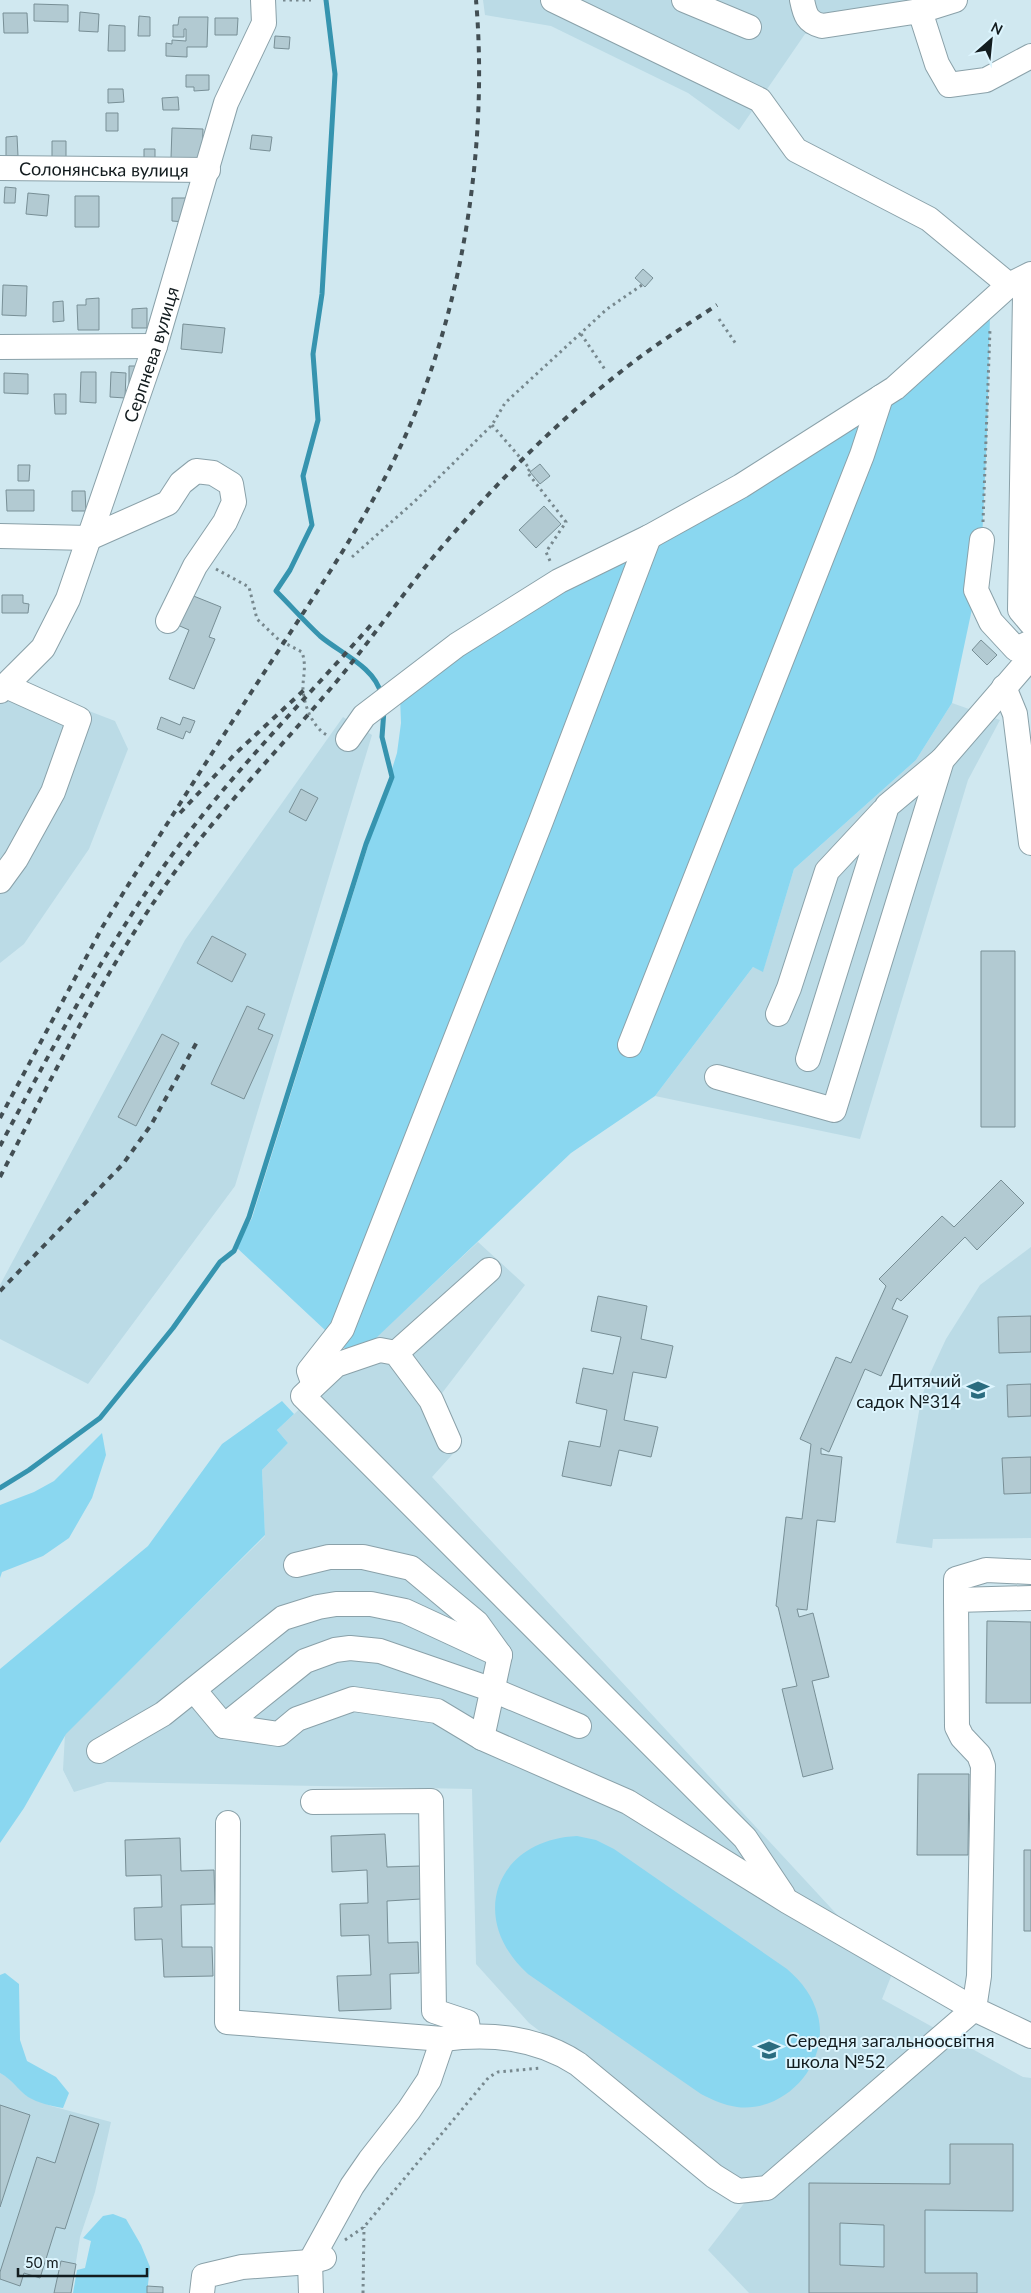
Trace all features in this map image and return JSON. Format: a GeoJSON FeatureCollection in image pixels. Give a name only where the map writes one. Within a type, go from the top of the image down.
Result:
{"type":"FeatureCollection","features":[{"type":"Feature","properties":{"kind":"street","name":"Серпнева вулиця"},"geometry":{"type":"LineString","coordinates":[[3,688],[44,648],[68,599],[156,346],[226,103],[264,23],[262,0]]}},
{"type":"Feature","properties":{"kind":"street"},"geometry":{"type":"LineString","coordinates":[[553,0],[760,100],[796,150],[929,219],[1022,285]]}},
{"type":"Feature","properties":{"kind":"street"},"geometry":{"type":"LineString","coordinates":[[684,0],[749,27]]}},
{"type":"Feature","properties":{"kind":"street"},"geometry":{"type":"LineString","coordinates":[[802,0],[805,16],[813,23],[822,26],[920,11],[955,0]]}},
{"type":"Feature","properties":{"kind":"street"},"geometry":{"type":"LineString","coordinates":[[920,11],[937,64],[949,85],[986,80],[1031,56]]}},
{"type":"Feature","properties":{"kind":"street","name":"Солонянська вулиця"},"geometry":{"type":"LineString","coordinates":[[0,168],[208,170]]}},
{"type":"Feature","properties":{"kind":"street"},"geometry":{"type":"LineString","coordinates":[[348,739],[364,716],[457,645],[559,581],[649,537],[741,486],[881,397],[895,388],[1022,285]]}},
{"type":"Feature","properties":{"kind":"street"},"geometry":{"type":"LineString","coordinates":[[1022,285],[1020,610],[1031,623]]}},
{"type":"Feature","properties":{"kind":"street"},"geometry":{"type":"LineString","coordinates":[[0,347],[156,346]]}},
{"type":"Feature","properties":{"kind":"street"},"geometry":{"type":"LineString","coordinates":[[630,1046],[862,455],[881,397]]}},
{"type":"Feature","properties":{"kind":"street"},"geometry":{"type":"LineString","coordinates":[[0,536],[89,538],[168,503],[181,483],[196,471],[213,473],[231,484],[234,502],[225,522],[201,557],[168,621]]}},
{"type":"Feature","properties":{"kind":"street"},"geometry":{"type":"LineString","coordinates":[[314,1385],[309,1371],[342,1329],[538,830],[649,537]]}},
{"type":"Feature","properties":{"kind":"street"},"geometry":{"type":"LineString","coordinates":[[982,540],[976,590],[991,622],[1016,649],[1031,642]]}},
{"type":"Feature","properties":{"kind":"street"},"geometry":{"type":"LineString","coordinates":[[778,1014],[789,988],[827,871],[887,806],[942,760],[1031,657]]}},
{"type":"Feature","properties":{"kind":"street"},"geometry":{"type":"LineString","coordinates":[[1004,687],[1015,714],[1031,844]]}},
{"type":"Feature","properties":{"kind":"street"},"geometry":{"type":"LineString","coordinates":[[0,881],[16,859],[53,792],[79,719],[3,688]]}},
{"type":"Feature","properties":{"kind":"street"},"geometry":{"type":"LineString","coordinates":[[717,1077],[834,1110],[942,760]]}},
{"type":"Feature","properties":{"kind":"street"},"geometry":{"type":"LineString","coordinates":[[808,1059],[887,806]]}},
{"type":"Feature","properties":{"kind":"street"},"geometry":{"type":"LineString","coordinates":[[396,1353],[489,1270]]}},
{"type":"Feature","properties":{"kind":"street"},"geometry":{"type":"LineString","coordinates":[[449,1441],[432,1400],[396,1353],[380,1350],[336,1365],[303,1396],[745,1838],[786,1901]]}},
{"type":"Feature","properties":{"kind":"street"},"geometry":{"type":"LineString","coordinates":[[296,1565],[346,1556],[379,1559],[411,1568],[477,1623],[500,1655],[482,1738]]}},
{"type":"Feature","properties":{"kind":"street"},"geometry":{"type":"LineString","coordinates":[[228,1823],[227,2022],[443,2039],[470,2036],[538,2043],[559,2052],[578,2064],[714,2176],[738,2191],[767,2188],[974,2009],[979,1976],[983,1766],[979,1755],[962,1737],[957,1727],[956,1579],[986,1570],[1031,1572]]}},
{"type":"Feature","properties":{"kind":"street"},"geometry":{"type":"LineString","coordinates":[[956,1600],[1031,1598]]}},
{"type":"Feature","properties":{"kind":"street"},"geometry":{"type":"LineString","coordinates":[[100,1751],[163,1714],[283,1618],[300,1612],[336,1604],[370,1604],[405,1611],[500,1655]]}},
{"type":"Feature","properties":{"kind":"street"},"geometry":{"type":"LineString","coordinates":[[224,1726],[292,1669],[305,1661],[334,1650],[357,1648],[380,1651],[493,1690],[580,1726]]}},
{"type":"Feature","properties":{"kind":"street"},"geometry":{"type":"LineString","coordinates":[[194,1690],[224,1726],[278,1734],[297,1719],[353,1700],[437,1710],[482,1738],[628,1802],[786,1901],[974,2009],[1031,2036]]}},
{"type":"Feature","properties":{"kind":"street"},"geometry":{"type":"LineString","coordinates":[[313,1802],[431,1801],[434,2011],[467,2022],[470,2036]]}},
{"type":"Feature","properties":{"kind":"street"},"geometry":{"type":"LineString","coordinates":[[311,2293],[317,2260],[352,2186],[410,2110],[429,2080],[443,2039]]}},
{"type":"Feature","properties":{"kind":"street"},"geometry":{"type":"LineString","coordinates":[[202,2293],[204,2276],[242,2267],[317,2260]]}},
{"type":"Feature","properties":{"kind":"path"},"geometry":{"type":"LineString","coordinates":[[281,0],[310,0]]}},
{"type":"Feature","properties":{"kind":"path"},"geometry":{"type":"LineString","coordinates":[[352,557],[415,501],[492,425],[505,403],[607,309],[642,285]]}},
{"type":"Feature","properties":{"kind":"path"},"geometry":{"type":"LineString","coordinates":[[719,319],[736,344]]}},
{"type":"Feature","properties":{"kind":"path"},"geometry":{"type":"LineString","coordinates":[[982,540],[990,325]]}},
{"type":"Feature","properties":{"kind":"path"},"geometry":{"type":"LineString","coordinates":[[582,334],[606,370]]}},
{"type":"Feature","properties":{"kind":"path"},"geometry":{"type":"LineString","coordinates":[[492,425],[530,469],[528,472],[566,522],[546,552],[559,581]]}},
{"type":"Feature","properties":{"kind":"path"},"geometry":{"type":"LineString","coordinates":[[201,557],[219,571],[250,587],[257,619],[279,640],[302,652],[306,664],[303,685],[307,708],[318,727],[325,734],[337,739],[348,739]]}},
{"type":"Feature","properties":{"kind":"path"},"geometry":{"type":"LineString","coordinates":[[317,2260],[364,2227],[489,2077],[498,2072],[578,2064]]}},
{"type":"Feature","properties":{"kind":"path"},"geometry":{"type":"LineString","coordinates":[[363,2293],[364,2227]]}},
{"type":"Feature","properties":{"kind":"shaded area"},"geometry":{"type":"Polygon","coordinates":[[[483,0],[962,0],[964,9],[913,21],[805,34],[739,130],[688,93],[551,26],[485,15],[483,0]]]}},
{"type":"Feature","properties":{"kind":"shaded area"},"geometry":{"type":"Polygon","coordinates":[[[990,315],[982,540],[976,590],[952,703],[916,760],[794,869],[763,972],[753,967],[655,1096],[571,1153],[355,1358],[236,1247],[252,1218],[397,753],[401,723],[400,697],[457,645],[649,537],[990,315]]]}},
{"type":"Feature","properties":{"kind":"shaded area"},"geometry":{"type":"Polygon","coordinates":[[[3,678],[115,721],[128,749],[89,849],[24,944],[0,963],[0,681],[3,678]]]}},
{"type":"Feature","properties":{"kind":"shaded area"},"geometry":{"type":"Polygon","coordinates":[[[952,703],[1000,720],[968,780],[860,1139],[655,1096],[753,967],[763,971],[794,869],[916,760],[952,703]]]}},
{"type":"Feature","properties":{"kind":"shaded area"},"geometry":{"type":"Polygon","coordinates":[[[343,717],[372,735],[235,1186],[88,1384],[0,1339],[0,1285],[185,940],[343,717]]]}},
{"type":"Feature","properties":{"kind":"shaded area"},"geometry":{"type":"Polygon","coordinates":[[[478,1242],[525,1285],[439,1397],[460,1446],[432,1477],[892,1974],[882,1999],[1023,2077],[1031,2078],[1031,2293],[749,2293],[708,2250],[752,2193],[529,2023],[476,1964],[472,1789],[107,1782],[74,1792],[63,1770],[65,1734],[265,1536],[262,1470],[288,1443],[277,1430],[478,1242]]]}},
{"type":"Feature","properties":{"kind":"shaded area","name":"Дитячий садок №314"},"geometry":{"type":"Polygon","coordinates":[[[1031,1247],[1031,1538],[933,1539],[932,1548],[896,1543],[921,1400],[927,1380],[946,1339],[980,1285],[1031,1247]]]}},
{"type":"Feature","properties":{"kind":"shaded area"},"geometry":{"type":"Polygon","coordinates":[[[282,1401],[294,1414],[277,1430],[288,1443],[262,1470],[265,1535],[66,1734],[24,1808],[0,1843],[0,1669],[148,1546],[222,1444],[282,1401]]]}},
{"type":"Feature","properties":{"kind":"shaded area"},"geometry":{"type":"Polygon","coordinates":[[[102,1433],[106,1455],[92,1498],[69,1538],[43,1556],[2,1572],[0,1578],[0,1505],[34,1492],[54,1481],[102,1433]]]}},
{"type":"Feature","properties":{"kind":"shaded area"},"geometry":{"type":"Polygon","coordinates":[[[577,1836],[596,1840],[614,1849],[787,1969],[802,1984],[816,2009],[820,2034],[817,2051],[810,2067],[800,2082],[787,2094],[772,2102],[755,2107],[737,2107],[723,2104],[701,2094],[528,1974],[509,1952],[498,1930],[495,1907],[499,1886],[509,1867],[526,1852],[549,1841],[577,1836]]]}},
{"type":"Feature","properties":{"kind":"shaded area"},"geometry":{"type":"Polygon","coordinates":[[[5,1973],[19,1984],[20,2040],[27,2061],[56,2077],[69,2093],[63,2108],[45,2104],[28,2097],[0,2073],[0,1975],[5,1973]]]}},
{"type":"Feature","properties":{"kind":"shaded area"},"geometry":{"type":"Polygon","coordinates":[[[0,2073],[12,2080],[27,2096],[51,2106],[111,2122],[95,2192],[80,2237],[71,2293],[0,2293],[0,2073]]]}},
{"type":"Feature","properties":{"kind":"shaded area"},"geometry":{"type":"Polygon","coordinates":[[[113,2214],[126,2219],[141,2245],[150,2267],[147,2293],[73,2293],[77,2270],[85,2268],[91,2241],[83,2238],[103,2216],[113,2214]]]}},
{"type":"Feature","properties":{"kind":"building"},"geometry":{"type":"Polygon","coordinates":[[[34,4],[68,5],[68,22],[34,21],[34,4]]]}},
{"type":"Feature","properties":{"kind":"building"},"geometry":{"type":"Polygon","coordinates":[[[80,12],[99,14],[98,32],[79,31],[80,12]]]}},
{"type":"Feature","properties":{"kind":"building"},"geometry":{"type":"Polygon","coordinates":[[[3,13],[27,13],[28,33],[4,33],[3,13]]]}},
{"type":"Feature","properties":{"kind":"building"},"geometry":{"type":"Polygon","coordinates":[[[139,16],[150,17],[150,36],[138,36],[139,16]]]}},
{"type":"Feature","properties":{"kind":"building"},"geometry":{"type":"Polygon","coordinates":[[[179,17],[208,17],[207,47],[187,47],[187,57],[166,56],[166,43],[172,44],[172,40],[186,41],[186,29],[184,29],[184,37],[173,37],[173,25],[178,25],[179,17]]]}},
{"type":"Feature","properties":{"kind":"building"},"geometry":{"type":"Polygon","coordinates":[[[215,18],[238,18],[237,35],[215,35],[215,18]]]}},
{"type":"Feature","properties":{"kind":"building"},"geometry":{"type":"Polygon","coordinates":[[[109,25],[125,26],[125,51],[108,51],[109,25]]]}},
{"type":"Feature","properties":{"kind":"building"},"geometry":{"type":"Polygon","coordinates":[[[275,36],[290,37],[289,49],[274,48],[275,36]]]}},
{"type":"Feature","properties":{"kind":"building"},"geometry":{"type":"Polygon","coordinates":[[[186,75],[209,75],[209,90],[194,91],[194,87],[186,87],[186,75]]]}},
{"type":"Feature","properties":{"kind":"building"},"geometry":{"type":"Polygon","coordinates":[[[108,89],[123,89],[124,102],[108,103],[108,89]]]}},
{"type":"Feature","properties":{"kind":"building"},"geometry":{"type":"Polygon","coordinates":[[[178,97],[179,110],[163,110],[162,98],[178,97]]]}},
{"type":"Feature","properties":{"kind":"building"},"geometry":{"type":"Polygon","coordinates":[[[106,113],[118,113],[118,131],[106,131],[106,113]]]}},
{"type":"Feature","properties":{"kind":"building"},"geometry":{"type":"Polygon","coordinates":[[[172,128],[203,129],[202,158],[171,158],[172,128]]]}},
{"type":"Feature","properties":{"kind":"building"},"geometry":{"type":"Polygon","coordinates":[[[252,135],[272,137],[270,151],[250,149],[252,135]]]}},
{"type":"Feature","properties":{"kind":"building"},"geometry":{"type":"Polygon","coordinates":[[[17,136],[18,156],[6,156],[6,137],[17,136]]]}},
{"type":"Feature","properties":{"kind":"building"},"geometry":{"type":"Polygon","coordinates":[[[52,141],[66,141],[66,163],[52,163],[52,141]]]}},
{"type":"Feature","properties":{"kind":"building"},"geometry":{"type":"Polygon","coordinates":[[[144,149],[155,149],[155,166],[144,166],[144,149]]]}},
{"type":"Feature","properties":{"kind":"building"},"geometry":{"type":"Polygon","coordinates":[[[5,187],[16,188],[15,203],[4,203],[5,187]]]}},
{"type":"Feature","properties":{"kind":"building"},"geometry":{"type":"Polygon","coordinates":[[[28,193],[49,195],[47,216],[26,214],[28,193]]]}},
{"type":"Feature","properties":{"kind":"building"},"geometry":{"type":"Polygon","coordinates":[[[75,196],[99,196],[99,227],[75,227],[75,196]]]}},
{"type":"Feature","properties":{"kind":"building"},"geometry":{"type":"Polygon","coordinates":[[[172,198],[186,198],[186,222],[172,221],[172,198]]]}},
{"type":"Feature","properties":{"kind":"building"},"geometry":{"type":"Polygon","coordinates":[[[643,269],[653,278],[645,287],[635,278],[643,269]]]}},
{"type":"Feature","properties":{"kind":"building"},"geometry":{"type":"Polygon","coordinates":[[[3,285],[27,286],[26,316],[2,315],[3,285]]]}},
{"type":"Feature","properties":{"kind":"building"},"geometry":{"type":"Polygon","coordinates":[[[99,298],[99,330],[78,330],[77,305],[86,305],[86,299],[99,298]]]}},
{"type":"Feature","properties":{"kind":"building"},"geometry":{"type":"Polygon","coordinates":[[[63,301],[64,321],[53,322],[53,302],[63,301]]]}},
{"type":"Feature","properties":{"kind":"building"},"geometry":{"type":"Polygon","coordinates":[[[147,308],[147,328],[132,328],[132,309],[147,308]]]}},
{"type":"Feature","properties":{"kind":"building"},"geometry":{"type":"Polygon","coordinates":[[[183,324],[225,328],[222,353],[181,349],[183,324]]]}},
{"type":"Feature","properties":{"kind":"building"},"geometry":{"type":"Polygon","coordinates":[[[129,366],[139,366],[138,385],[129,384],[129,366]]]}},
{"type":"Feature","properties":{"kind":"building"},"geometry":{"type":"Polygon","coordinates":[[[81,372],[96,372],[96,403],[80,402],[81,372]]]}},
{"type":"Feature","properties":{"kind":"building"},"geometry":{"type":"Polygon","coordinates":[[[111,372],[126,373],[125,398],[110,397],[111,372]]]}},
{"type":"Feature","properties":{"kind":"building"},"geometry":{"type":"Polygon","coordinates":[[[4,373],[28,374],[28,394],[4,393],[4,373]]]}},
{"type":"Feature","properties":{"kind":"building"},"geometry":{"type":"Polygon","coordinates":[[[54,394],[66,394],[66,414],[55,414],[54,394]]]}},
{"type":"Feature","properties":{"kind":"building"},"geometry":{"type":"Polygon","coordinates":[[[540,464],[550,476],[540,484],[530,472],[540,464]]]}},
{"type":"Feature","properties":{"kind":"building"},"geometry":{"type":"Polygon","coordinates":[[[18,465],[30,465],[29,481],[18,481],[18,465]]]}},
{"type":"Feature","properties":{"kind":"building"},"geometry":{"type":"Polygon","coordinates":[[[6,490],[34,490],[34,511],[7,511],[6,490]]]}},
{"type":"Feature","properties":{"kind":"building"},"geometry":{"type":"Polygon","coordinates":[[[72,491],[85,491],[86,511],[72,511],[72,491]]]}},
{"type":"Feature","properties":{"kind":"building"},"geometry":{"type":"Polygon","coordinates":[[[544,506],[561,524],[536,548],[519,530],[544,506]]]}},
{"type":"Feature","properties":{"kind":"building"},"geometry":{"type":"Polygon","coordinates":[[[186,593],[221,607],[209,637],[215,639],[194,689],[169,679],[189,630],[173,623],[186,593]]]}},
{"type":"Feature","properties":{"kind":"building"},"geometry":{"type":"Polygon","coordinates":[[[2,595],[23,595],[23,603],[29,604],[28,613],[2,613],[2,595]]]}},
{"type":"Feature","properties":{"kind":"building"},"geometry":{"type":"Polygon","coordinates":[[[981,640],[997,655],[987,665],[972,650],[981,640]]]}},
{"type":"Feature","properties":{"kind":"building"},"geometry":{"type":"Polygon","coordinates":[[[161,717],[180,725],[183,717],[195,721],[190,733],[186,731],[183,739],[157,729],[161,717]]]}},
{"type":"Feature","properties":{"kind":"building"},"geometry":{"type":"Polygon","coordinates":[[[301,789],[318,798],[306,821],[289,812],[301,789]]]}},
{"type":"Feature","properties":{"kind":"building"},"geometry":{"type":"Polygon","coordinates":[[[212,936],[246,954],[232,982],[197,963],[212,936]]]}},
{"type":"Feature","properties":{"kind":"building"},"geometry":{"type":"Polygon","coordinates":[[[981,951],[1015,951],[1015,1127],[981,1127],[981,951]]]}},
{"type":"Feature","properties":{"kind":"building"},"geometry":{"type":"Polygon","coordinates":[[[247,1006],[265,1014],[258,1029],[273,1035],[244,1099],[211,1084],[247,1006]]]}},
{"type":"Feature","properties":{"kind":"building"},"geometry":{"type":"Polygon","coordinates":[[[162,1034],[179,1043],[136,1126],[118,1117],[162,1034]]]}},
{"type":"Feature","properties":{"kind":"building"},"geometry":{"type":"Polygon","coordinates":[[[1001,1180],[1024,1203],[977,1250],[965,1237],[901,1301],[897,1298],[892,1309],[908,1316],[881,1376],[865,1369],[829,1452],[821,1448],[821,1454],[842,1457],[835,1522],[817,1520],[807,1610],[797,1609],[799,1617],[813,1613],[829,1677],[812,1681],[833,1769],[803,1777],[782,1689],[797,1686],[778,1607],[776,1606],[786,1517],[802,1519],[811,1444],[800,1439],[836,1357],[851,1363],[886,1286],[879,1279],[942,1216],[954,1227],[1001,1180]]]}},
{"type":"Feature","properties":{"kind":"building"},"geometry":{"type":"Polygon","coordinates":[[[598,1296],[647,1306],[641,1339],[673,1346],[666,1378],[633,1372],[624,1420],[658,1427],[651,1457],[619,1450],[611,1486],[562,1476],[569,1441],[600,1447],[607,1410],[576,1403],[583,1368],[613,1374],[621,1337],[591,1331],[598,1296]]]}},
{"type":"Feature","properties":{"kind":"building","name":"Дитячий садок №314"},"geometry":{"type":"Polygon","coordinates":[[[1031,1316],[1031,1352],[999,1353],[998,1317],[1031,1316]]]}},
{"type":"Feature","properties":{"kind":"building","name":"Дитячий садок №314"},"geometry":{"type":"Polygon","coordinates":[[[1031,1384],[1031,1416],[1008,1417],[1007,1385],[1031,1384]]]}},
{"type":"Feature","properties":{"kind":"building"},"geometry":{"type":"Polygon","coordinates":[[[1031,1457],[1031,1493],[1004,1494],[1002,1458],[1031,1457]]]}},
{"type":"Feature","properties":{"kind":"building"},"geometry":{"type":"Polygon","coordinates":[[[987,1621],[1031,1622],[1031,1703],[986,1703],[987,1621]]]}},
{"type":"Feature","properties":{"kind":"building"},"geometry":{"type":"Polygon","coordinates":[[[918,1774],[969,1774],[968,1855],[917,1855],[918,1774]]]}},
{"type":"Feature","properties":{"kind":"building"},"geometry":{"type":"Polygon","coordinates":[[[385,1834],[387,1867],[420,1866],[421,1899],[387,1901],[388,1943],[418,1942],[419,1973],[390,1974],[391,2009],[339,2011],[337,1976],[371,1975],[369,1935],[341,1936],[340,1904],[368,1903],[367,1870],[332,1872],[331,1836],[385,1834]]]}},
{"type":"Feature","properties":{"kind":"building"},"geometry":{"type":"Polygon","coordinates":[[[180,1838],[181,1871],[214,1870],[215,1904],[181,1905],[182,1947],[212,1947],[213,1976],[164,1977],[162,1939],[135,1940],[134,1908],[162,1907],[161,1875],[126,1876],[125,1840],[180,1838]]]}},
{"type":"Feature","properties":{"kind":"building"},"geometry":{"type":"Polygon","coordinates":[[[1024,1850],[1031,1850],[1031,1931],[1024,1931],[1024,1850]]]}},
{"type":"Feature","properties":{"kind":"building"},"geometry":{"type":"Polygon","coordinates":[[[0,2105],[30,2115],[0,2207],[0,2105]]]}},
{"type":"Feature","properties":{"kind":"building"},"geometry":{"type":"Polygon","coordinates":[[[70,2115],[99,2124],[65,2229],[56,2227],[40,2278],[24,2273],[20,2286],[0,2279],[0,2272],[37,2157],[55,2163],[70,2115]]]}},
{"type":"Feature","properties":{"kind":"building"},"geometry":{"type":"Polygon","coordinates":[[[950,2144],[1013,2144],[1013,2211],[925,2210],[925,2273],[977,2273],[977,2293],[809,2293],[809,2183],[950,2184],[950,2144]],[[840,2223],[840,2265],[884,2267],[884,2225],[840,2223]]]}},
{"type":"Feature","properties":{"kind":"building"},"geometry":{"type":"Polygon","coordinates":[[[61,2261],[76,2264],[71,2293],[54,2293],[61,2261]]]}},
{"type":"Feature","properties":{"kind":"building"},"geometry":{"type":"Polygon","coordinates":[[[147,2286],[163,2287],[163,2293],[147,2293],[147,2286]]]}},
{"type":"Feature","properties":{"kind":"waterway"},"geometry":{"type":"LineString","coordinates":[[326,0],[335,74],[322,294],[313,354],[318,420],[303,476],[312,525],[290,570],[276,591],[320,636],[364,668],[372,676],[381,694]]}},
{"type":"Feature","properties":{"kind":"waterway"},"geometry":{"type":"LineString","coordinates":[[0,1488],[29,1470],[100,1418],[173,1328],[220,1262],[234,1251],[249,1217],[366,844],[392,777],[382,737],[384,710]]}},
{"type":"Feature","properties":{"kind":"railway"},"geometry":{"type":"LineString","coordinates":[[127,887],[366,513],[411,423],[430,374],[446,323],[468,215],[475,161],[478,106],[479,52],[476,0]]}},
{"type":"Feature","properties":{"kind":"railway"},"geometry":{"type":"LineString","coordinates":[[0,1177],[105,981],[152,905],[177,869],[215,821],[337,681],[435,555],[478,505],[524,457],[623,370],[669,336],[717,305]]}},
{"type":"Feature","properties":{"kind":"railway"},"geometry":{"type":"LineString","coordinates":[[0,1146],[98,968],[164,866],[212,803],[371,625]]}},
{"type":"Feature","properties":{"kind":"railway"},"geometry":{"type":"LineString","coordinates":[[180,813],[236,753],[304,690]]}},
{"type":"Feature","properties":{"kind":"railway"},"geometry":{"type":"LineString","coordinates":[[0,1118],[103,926],[130,882]]}},
{"type":"Feature","properties":{"kind":"railway"},"geometry":{"type":"LineString","coordinates":[[0,1291],[123,1164],[151,1125],[198,1040]]}},
{"type":"Feature","properties":{"kind":"place","name":"Дитячий садок №314"},"geometry":{"type":"Point","coordinates":[978,1390]}},
{"type":"Feature","properties":{"kind":"place","name":"Середня загальноосвітня школа №52"},"geometry":{"type":"Point","coordinates":[769,2050]}}]}
